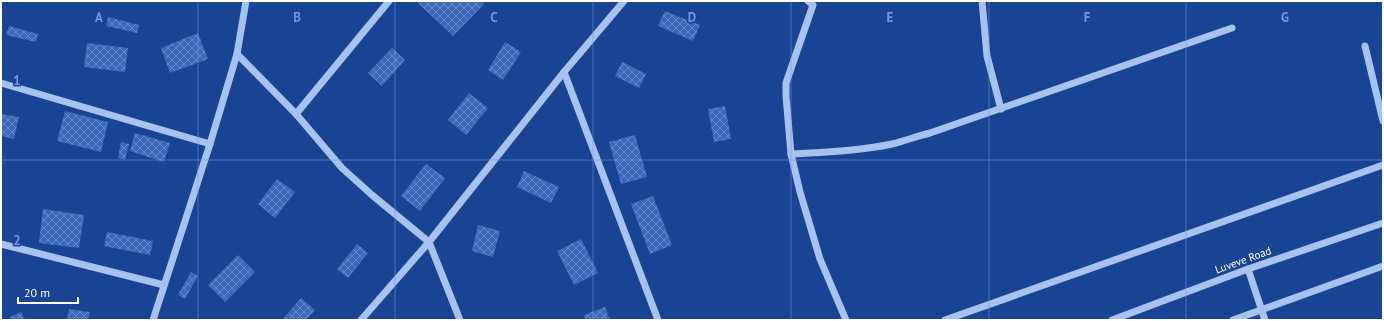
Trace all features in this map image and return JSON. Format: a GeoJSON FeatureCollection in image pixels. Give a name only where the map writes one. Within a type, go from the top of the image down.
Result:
{"type":"FeatureCollection","features":[{"type":"Feature","properties":{"kind":"street"},"geometry":{"type":"LineString","coordinates":[[153,320],[238,54],[246,1]]}},
{"type":"Feature","properties":{"kind":"street"},"geometry":{"type":"LineString","coordinates":[[296,114],[390,1]]}},
{"type":"Feature","properties":{"kind":"street"},"geometry":{"type":"LineString","coordinates":[[362,320],[429,242],[564,72],[624,1]]}},
{"type":"Feature","properties":{"kind":"street"},"geometry":{"type":"LineString","coordinates":[[808,1],[813,5],[786,83],[791,154],[800,192],[820,259],[846,320]]}},
{"type":"Feature","properties":{"kind":"street"},"geometry":{"type":"LineString","coordinates":[[982,1],[987,56],[1001,109]]}},
{"type":"Feature","properties":{"kind":"street"},"geometry":{"type":"LineString","coordinates":[[791,154],[850,150],[892,144],[1001,109],[1232,28]]}},
{"type":"Feature","properties":{"kind":"street"},"geometry":{"type":"LineString","coordinates":[[1365,46],[1383,121]]}},
{"type":"Feature","properties":{"kind":"street"},"geometry":{"type":"LineString","coordinates":[[238,54],[296,114],[342,168],[429,242],[460,320]]}},
{"type":"Feature","properties":{"kind":"street"},"geometry":{"type":"LineString","coordinates":[[564,72],[658,320]]}},
{"type":"Feature","properties":{"kind":"street"},"geometry":{"type":"LineString","coordinates":[[1,83],[210,144]]}},
{"type":"Feature","properties":{"kind":"street"},"geometry":{"type":"LineString","coordinates":[[944,320],[1383,166]]}},
{"type":"Feature","properties":{"kind":"street","name":"Luveve Road"},"geometry":{"type":"LineString","coordinates":[[1112,320],[1248,269],[1383,223]]}},
{"type":"Feature","properties":{"kind":"street"},"geometry":{"type":"LineString","coordinates":[[1,244],[164,285]]}},
{"type":"Feature","properties":{"kind":"street"},"geometry":{"type":"LineString","coordinates":[[1233,320],[1383,266]]}},
{"type":"Feature","properties":{"kind":"street"},"geometry":{"type":"LineString","coordinates":[[1248,269],[1265,320]]}},
{"type":"Feature","properties":{"kind":"building"},"geometry":{"type":"Polygon","coordinates":[[[481,1],[484,4],[453,36],[417,2],[481,1]]]}},
{"type":"Feature","properties":{"kind":"building"},"geometry":{"type":"Polygon","coordinates":[[[665,11],[700,25],[693,41],[658,26],[665,11]]]}},
{"type":"Feature","properties":{"kind":"building"},"geometry":{"type":"Polygon","coordinates":[[[108,17],[139,25],[137,33],[106,26],[108,17]]]}},
{"type":"Feature","properties":{"kind":"building"},"geometry":{"type":"Polygon","coordinates":[[[9,26],[38,34],[36,42],[6,35],[9,26]]]}},
{"type":"Feature","properties":{"kind":"building"},"geometry":{"type":"Polygon","coordinates":[[[198,33],[208,59],[170,73],[161,48],[198,33]]]}},
{"type":"Feature","properties":{"kind":"building"},"geometry":{"type":"Polygon","coordinates":[[[505,42],[521,52],[503,80],[488,70],[505,42]]]}},
{"type":"Feature","properties":{"kind":"building"},"geometry":{"type":"Polygon","coordinates":[[[87,43],[128,48],[125,72],[84,67],[87,43]]]}},
{"type":"Feature","properties":{"kind":"building"},"geometry":{"type":"Polygon","coordinates":[[[392,48],[405,60],[382,86],[368,73],[392,48]]]}},
{"type":"Feature","properties":{"kind":"building"},"geometry":{"type":"Polygon","coordinates":[[[622,62],[646,74],[639,88],[615,76],[622,62]]]}},
{"type":"Feature","properties":{"kind":"building"},"geometry":{"type":"Polygon","coordinates":[[[469,93],[488,108],[466,135],[448,120],[469,93]]]}},
{"type":"Feature","properties":{"kind":"building"},"geometry":{"type":"Polygon","coordinates":[[[725,106],[731,139],[714,142],[708,109],[725,106]]]}},
{"type":"Feature","properties":{"kind":"building"},"geometry":{"type":"Polygon","coordinates":[[[65,111],[108,122],[101,152],[57,141],[65,111]]]}},
{"type":"Feature","properties":{"kind":"building"},"geometry":{"type":"Polygon","coordinates":[[[1,114],[19,117],[14,139],[1,136],[1,114]]]}},
{"type":"Feature","properties":{"kind":"building"},"geometry":{"type":"Polygon","coordinates":[[[135,133],[170,143],[164,162],[130,151],[135,133]]]}},
{"type":"Feature","properties":{"kind":"building"},"geometry":{"type":"Polygon","coordinates":[[[635,135],[647,177],[621,184],[609,142],[635,135]]]}},
{"type":"Feature","properties":{"kind":"building"},"geometry":{"type":"Polygon","coordinates":[[[121,142],[129,144],[125,160],[118,158],[121,142]]]}},
{"type":"Feature","properties":{"kind":"building"},"geometry":{"type":"Polygon","coordinates":[[[426,164],[445,178],[420,211],[401,196],[426,164]]]}},
{"type":"Feature","properties":{"kind":"building"},"geometry":{"type":"Polygon","coordinates":[[[524,171],[559,187],[551,203],[517,187],[524,171]]]}},
{"type":"Feature","properties":{"kind":"building"},"geometry":{"type":"Polygon","coordinates":[[[277,179],[295,192],[275,218],[258,204],[277,179]]]}},
{"type":"Feature","properties":{"kind":"building"},"geometry":{"type":"Polygon","coordinates":[[[653,196],[672,245],[650,254],[631,204],[653,196]]]}},
{"type":"Feature","properties":{"kind":"building"},"geometry":{"type":"Polygon","coordinates":[[[43,209],[84,215],[79,248],[39,243],[43,209]]]}},
{"type":"Feature","properties":{"kind":"building"},"geometry":{"type":"Polygon","coordinates":[[[478,225],[500,231],[493,257],[472,251],[478,225]]]}},
{"type":"Feature","properties":{"kind":"building"},"geometry":{"type":"Polygon","coordinates":[[[107,232],[153,241],[150,255],[104,246],[107,232]]]}},
{"type":"Feature","properties":{"kind":"building"},"geometry":{"type":"Polygon","coordinates":[[[581,239],[598,273],[574,285],[557,251],[581,239]]]}},
{"type":"Feature","properties":{"kind":"building"},"geometry":{"type":"Polygon","coordinates":[[[357,244],[368,253],[348,278],[337,269],[357,244]]]}},
{"type":"Feature","properties":{"kind":"building"},"geometry":{"type":"Polygon","coordinates":[[[238,255],[255,272],[225,302],[208,285],[238,255]]]}},
{"type":"Feature","properties":{"kind":"building"},"geometry":{"type":"Polygon","coordinates":[[[191,272],[198,276],[185,299],[178,295],[191,272]]]}},
{"type":"Feature","properties":{"kind":"building"},"geometry":{"type":"Polygon","coordinates":[[[301,298],[315,310],[306,320],[282,320],[301,298]]]}},
{"type":"Feature","properties":{"kind":"building"},"geometry":{"type":"Polygon","coordinates":[[[605,307],[610,320],[585,320],[584,315],[605,307]]]}},
{"type":"Feature","properties":{"kind":"building"},"geometry":{"type":"Polygon","coordinates":[[[69,309],[90,312],[88,320],[67,320],[69,309]]]}},
{"type":"Feature","properties":{"kind":"building"},"geometry":{"type":"Polygon","coordinates":[[[21,312],[25,320],[12,320],[10,317],[21,312]]]}}]}
